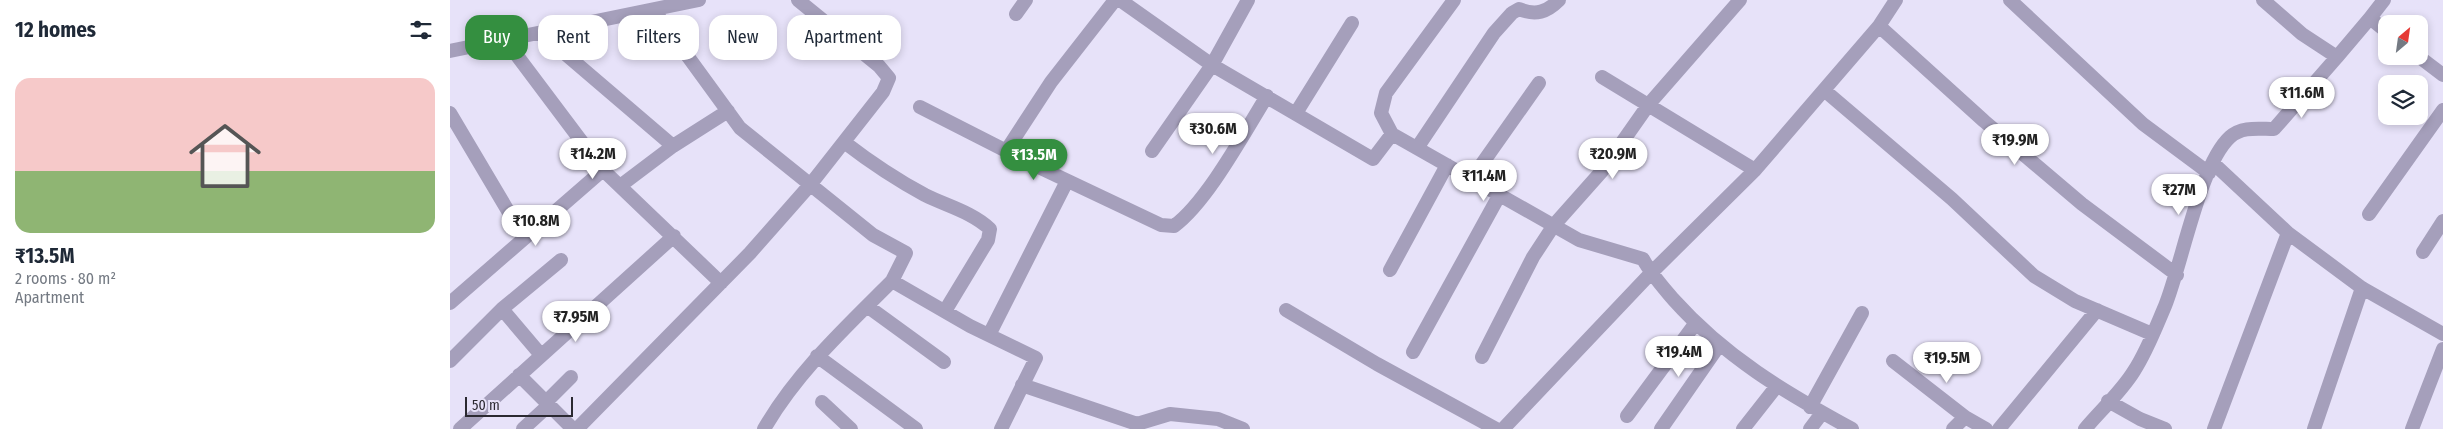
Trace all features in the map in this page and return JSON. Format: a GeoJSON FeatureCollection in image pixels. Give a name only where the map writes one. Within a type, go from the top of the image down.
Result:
{"type":"FeatureCollection","features":[{"type":"Feature","properties":{"kind":"street"},"geometry":{"type":"LineString","coordinates":[[608,20],[699,0]]}},
{"type":"Feature","properties":{"kind":"street"},"geometry":{"type":"LineString","coordinates":[[519,375],[571,428],[721,283],[810,185],[884,92],[889,78],[879,66],[798,0]]}},
{"type":"Feature","properties":{"kind":"street"},"geometry":{"type":"LineString","coordinates":[[1016,14],[1026,0]]}},
{"type":"Feature","properties":{"kind":"street"},"geometry":{"type":"LineString","coordinates":[[1152,151],[1212,65],[1248,0]]}},
{"type":"Feature","properties":{"kind":"street"},"geometry":{"type":"LineString","coordinates":[[1454,0],[1386,93],[1381,113],[1392,134],[1579,240],[1643,259],[1651,273],[1695,324],[1776,387],[1852,429]]}},
{"type":"Feature","properties":{"kind":"street"},"geometry":{"type":"LineString","coordinates":[[1417,148],[1494,33],[1512,13],[1519,9],[1530,14],[1540,13],[1550,9],[1560,0]]}},
{"type":"Feature","properties":{"kind":"street"},"geometry":{"type":"LineString","coordinates":[[1482,356],[1533,257],[1554,226],[1602,171],[1649,104],[1740,0]]}},
{"type":"Feature","properties":{"kind":"street"},"geometry":{"type":"LineString","coordinates":[[1503,429],[1651,273],[1756,170],[1880,26],[1896,0]]}},
{"type":"Feature","properties":{"kind":"street"},"geometry":{"type":"LineString","coordinates":[[2010,0],[2143,124],[2211,168],[2288,233],[2362,288],[2443,334]]}},
{"type":"Feature","properties":{"kind":"street"},"geometry":{"type":"LineString","coordinates":[[2262,0],[2302,34],[2337,57]]}},
{"type":"Feature","properties":{"kind":"street"},"geometry":{"type":"LineString","coordinates":[[2085,429],[2134,372],[2176,275],[2203,184],[2219,150],[2231,136],[2243,130],[2274,129],[2384,0]]}},
{"type":"Feature","properties":{"kind":"street"},"geometry":{"type":"LineString","coordinates":[[1006,151],[1051,82],[1121,1],[1212,65],[1372,159],[1392,134]]}},
{"type":"Feature","properties":{"kind":"street"},"geometry":{"type":"LineString","coordinates":[[654,10],[740,128],[873,235],[906,253],[892,281],[818,356],[780,400],[764,429]]}},
{"type":"Feature","properties":{"kind":"street"},"geometry":{"type":"LineString","coordinates":[[2370,18],[2378,24]]}},
{"type":"Feature","properties":{"kind":"street"},"geometry":{"type":"LineString","coordinates":[[1296,113],[1352,24]]}},
{"type":"Feature","properties":{"kind":"street"},"geometry":{"type":"LineString","coordinates":[[1880,26],[1984,121],[2082,204],[2176,275]]}},
{"type":"Feature","properties":{"kind":"street"},"geometry":{"type":"LineString","coordinates":[[450,51],[465,48]]}},
{"type":"Feature","properties":{"kind":"street"},"geometry":{"type":"LineString","coordinates":[[520,60],[603,170],[721,283]]}},
{"type":"Feature","properties":{"kind":"street"},"geometry":{"type":"LineString","coordinates":[[573,60],[674,146]]}},
{"type":"Feature","properties":{"kind":"street"},"geometry":{"type":"LineString","coordinates":[[2428,64],[2443,75]]}},
{"type":"Feature","properties":{"kind":"street"},"geometry":{"type":"LineString","coordinates":[[1602,77],[1756,170]]}},
{"type":"Feature","properties":{"kind":"street"},"geometry":{"type":"LineString","coordinates":[[1472,178],[1539,83]]}},
{"type":"Feature","properties":{"kind":"street"},"geometry":{"type":"LineString","coordinates":[[1824,90],[1952,199],[2034,276],[2076,301],[2152,334]]}},
{"type":"Feature","properties":{"kind":"street"},"geometry":{"type":"LineString","coordinates":[[920,108],[1161,225],[1174,226],[1186,217],[1214,179],[1267,96]]}},
{"type":"Feature","properties":{"kind":"street"},"geometry":{"type":"LineString","coordinates":[[2369,214],[2443,110]]}},
{"type":"Feature","properties":{"kind":"street"},"geometry":{"type":"LineString","coordinates":[[620,186],[674,146],[728,111]]}},
{"type":"Feature","properties":{"kind":"street"},"geometry":{"type":"LineString","coordinates":[[450,113],[524,238]]}},
{"type":"Feature","properties":{"kind":"street"},"geometry":{"type":"LineString","coordinates":[[844,142],[878,167],[925,194],[982,221],[990,229],[988,240],[945,311]]}},
{"type":"Feature","properties":{"kind":"street"},"geometry":{"type":"LineString","coordinates":[[1390,270],[1447,165]]}},
{"type":"Feature","properties":{"kind":"street"},"geometry":{"type":"LineString","coordinates":[[450,303],[603,170]]}},
{"type":"Feature","properties":{"kind":"street"},"geometry":{"type":"LineString","coordinates":[[989,335],[1067,181]]}},
{"type":"Feature","properties":{"kind":"street"},"geometry":{"type":"LineString","coordinates":[[1413,352],[1500,194]]}},
{"type":"Feature","properties":{"kind":"street"},"geometry":{"type":"LineString","coordinates":[[2423,252],[2443,222]]}},
{"type":"Feature","properties":{"kind":"street"},"geometry":{"type":"LineString","coordinates":[[2214,429],[2288,233]]}},
{"type":"Feature","properties":{"kind":"street"},"geometry":{"type":"LineString","coordinates":[[450,422],[458,429],[674,236]]}},
{"type":"Feature","properties":{"kind":"street"},"geometry":{"type":"LineString","coordinates":[[450,361],[502,309],[561,260]]}},
{"type":"Feature","properties":{"kind":"street"},"geometry":{"type":"LineString","coordinates":[[892,281],[989,335],[1036,358],[1001,429]]}},
{"type":"Feature","properties":{"kind":"street"},"geometry":{"type":"LineString","coordinates":[[2314,429],[2362,288]]}},
{"type":"Feature","properties":{"kind":"street"},"geometry":{"type":"LineString","coordinates":[[867,306],[944,362]]}},
{"type":"Feature","properties":{"kind":"street"},"geometry":{"type":"LineString","coordinates":[[502,309],[542,355]]}},
{"type":"Feature","properties":{"kind":"street"},"geometry":{"type":"LineString","coordinates":[[1286,310],[1377,364],[1496,429]]}},
{"type":"Feature","properties":{"kind":"street"},"geometry":{"type":"LineString","coordinates":[[1999,429],[2098,310]]}},
{"type":"Feature","properties":{"kind":"street"},"geometry":{"type":"LineString","coordinates":[[1810,429],[1816,410],[1862,313]]}},
{"type":"Feature","properties":{"kind":"street"},"geometry":{"type":"LineString","coordinates":[[1627,416],[1695,324]]}},
{"type":"Feature","properties":{"kind":"street"},"geometry":{"type":"LineString","coordinates":[[1661,429],[1720,344]]}},
{"type":"Feature","properties":{"kind":"street"},"geometry":{"type":"LineString","coordinates":[[2412,429],[2443,349]]}},
{"type":"Feature","properties":{"kind":"street"},"geometry":{"type":"LineString","coordinates":[[818,356],[916,429]]}},
{"type":"Feature","properties":{"kind":"street"},"geometry":{"type":"LineString","coordinates":[[1894,361],[1965,416],[1986,429]]}},
{"type":"Feature","properties":{"kind":"street"},"geometry":{"type":"LineString","coordinates":[[523,429],[571,377]]}},
{"type":"Feature","properties":{"kind":"street"},"geometry":{"type":"LineString","coordinates":[[1022,384],[1137,424],[1170,414],[1218,419],[1243,429]]}},
{"type":"Feature","properties":{"kind":"street"},"geometry":{"type":"LineString","coordinates":[[1743,429],[1776,387]]}},
{"type":"Feature","properties":{"kind":"street"},"geometry":{"type":"LineString","coordinates":[[822,402],[851,429]]}},
{"type":"Feature","properties":{"kind":"street"},"geometry":{"type":"LineString","coordinates":[[2108,402],[2140,419],[2165,429]]}},
{"type":"Feature","properties":{"kind":"street"},"geometry":{"type":"LineString","coordinates":[[1953,429],[1965,416]]}}]}
